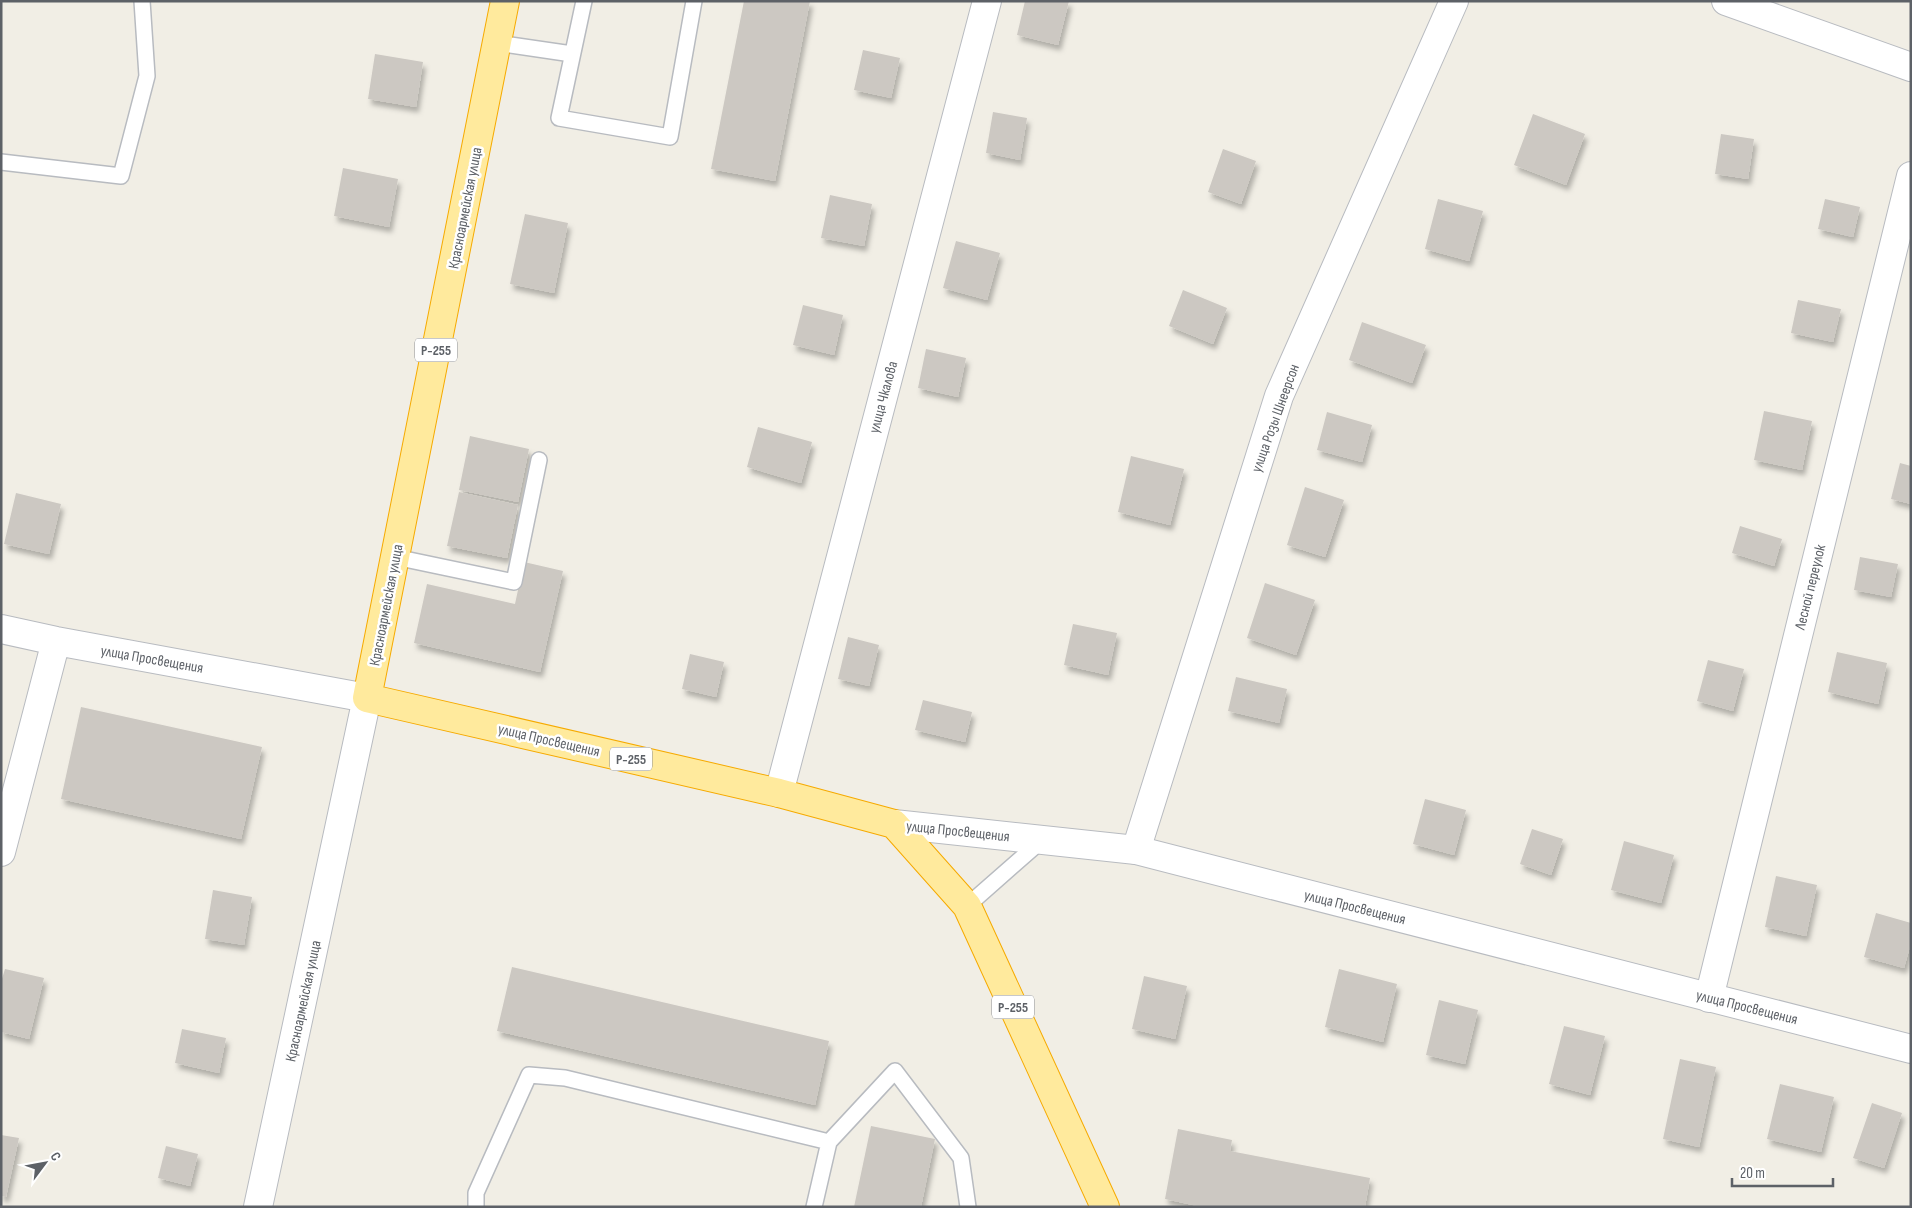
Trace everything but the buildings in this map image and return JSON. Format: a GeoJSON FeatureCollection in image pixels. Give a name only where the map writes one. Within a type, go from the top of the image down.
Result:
{"type":"FeatureCollection","features":[{"type":"Feature","properties":{"kind":"highway","name":"Красноармейская улица"},"geometry":{"type":"LineString","coordinates":[[368,698],[505,1]]}},
{"type":"Feature","properties":{"kind":"highway","name":"улица Просвещения"},"geometry":{"type":"LineString","coordinates":[[368,698],[779,793],[894,824]]}},
{"type":"Feature","properties":{"kind":"highway","name":"Р-255"},"geometry":{"type":"LineString","coordinates":[[894,824],[967,906],[1105,1207]]}},
{"type":"Feature","properties":{"kind":"street","name":"улица Чкалова"},"geometry":{"type":"LineString","coordinates":[[779,793],[987,1]]}},
{"type":"Feature","properties":{"kind":"street","name":"улица Розы Шнеерсон"},"geometry":{"type":"LineString","coordinates":[[1136,850],[1279,396],[1454,1]]}},
{"type":"Feature","properties":{"kind":"street"},"geometry":{"type":"LineString","coordinates":[[1726,1],[1911,67]]}},
{"type":"Feature","properties":{"kind":"street","name":"Лесной переулок"},"geometry":{"type":"LineString","coordinates":[[1710,998],[1911,176]]}},
{"type":"Feature","properties":{"kind":"street","name":"улица Просвещения"},"geometry":{"type":"LineString","coordinates":[[1,629],[56,641],[368,698]]}},
{"type":"Feature","properties":{"kind":"street"},"geometry":{"type":"LineString","coordinates":[[1,852],[56,641]]}},
{"type":"Feature","properties":{"kind":"street","name":"Красноармейская улица"},"geometry":{"type":"LineString","coordinates":[[258,1207],[368,698]]}},
{"type":"Feature","properties":{"kind":"street","name":"улица Просвещения"},"geometry":{"type":"LineString","coordinates":[[894,824],[1136,850],[1911,1049]]}},
{"type":"Feature","properties":{"kind":"lane"},"geometry":{"type":"LineString","coordinates":[[1,162],[121,176],[147,76],[142,1]]}},
{"type":"Feature","properties":{"kind":"lane"},"geometry":{"type":"LineString","coordinates":[[584,1],[559,118],[670,136],[694,1]]}},
{"type":"Feature","properties":{"kind":"lane"},"geometry":{"type":"LineString","coordinates":[[497,43],[572,54]]}},
{"type":"Feature","properties":{"kind":"lane"},"geometry":{"type":"LineString","coordinates":[[395,558],[514,582],[539,460]]}},
{"type":"Feature","properties":{"kind":"lane"},"geometry":{"type":"LineString","coordinates":[[967,906],[1042,840]]}},
{"type":"Feature","properties":{"kind":"lane"},"geometry":{"type":"LineString","coordinates":[[814,1207],[829,1142],[894,1071],[961,1158],[968,1207]]}},
{"type":"Feature","properties":{"kind":"lane"},"geometry":{"type":"LineString","coordinates":[[476,1207],[476,1193],[529,1075],[565,1078],[829,1142]]}}]}
